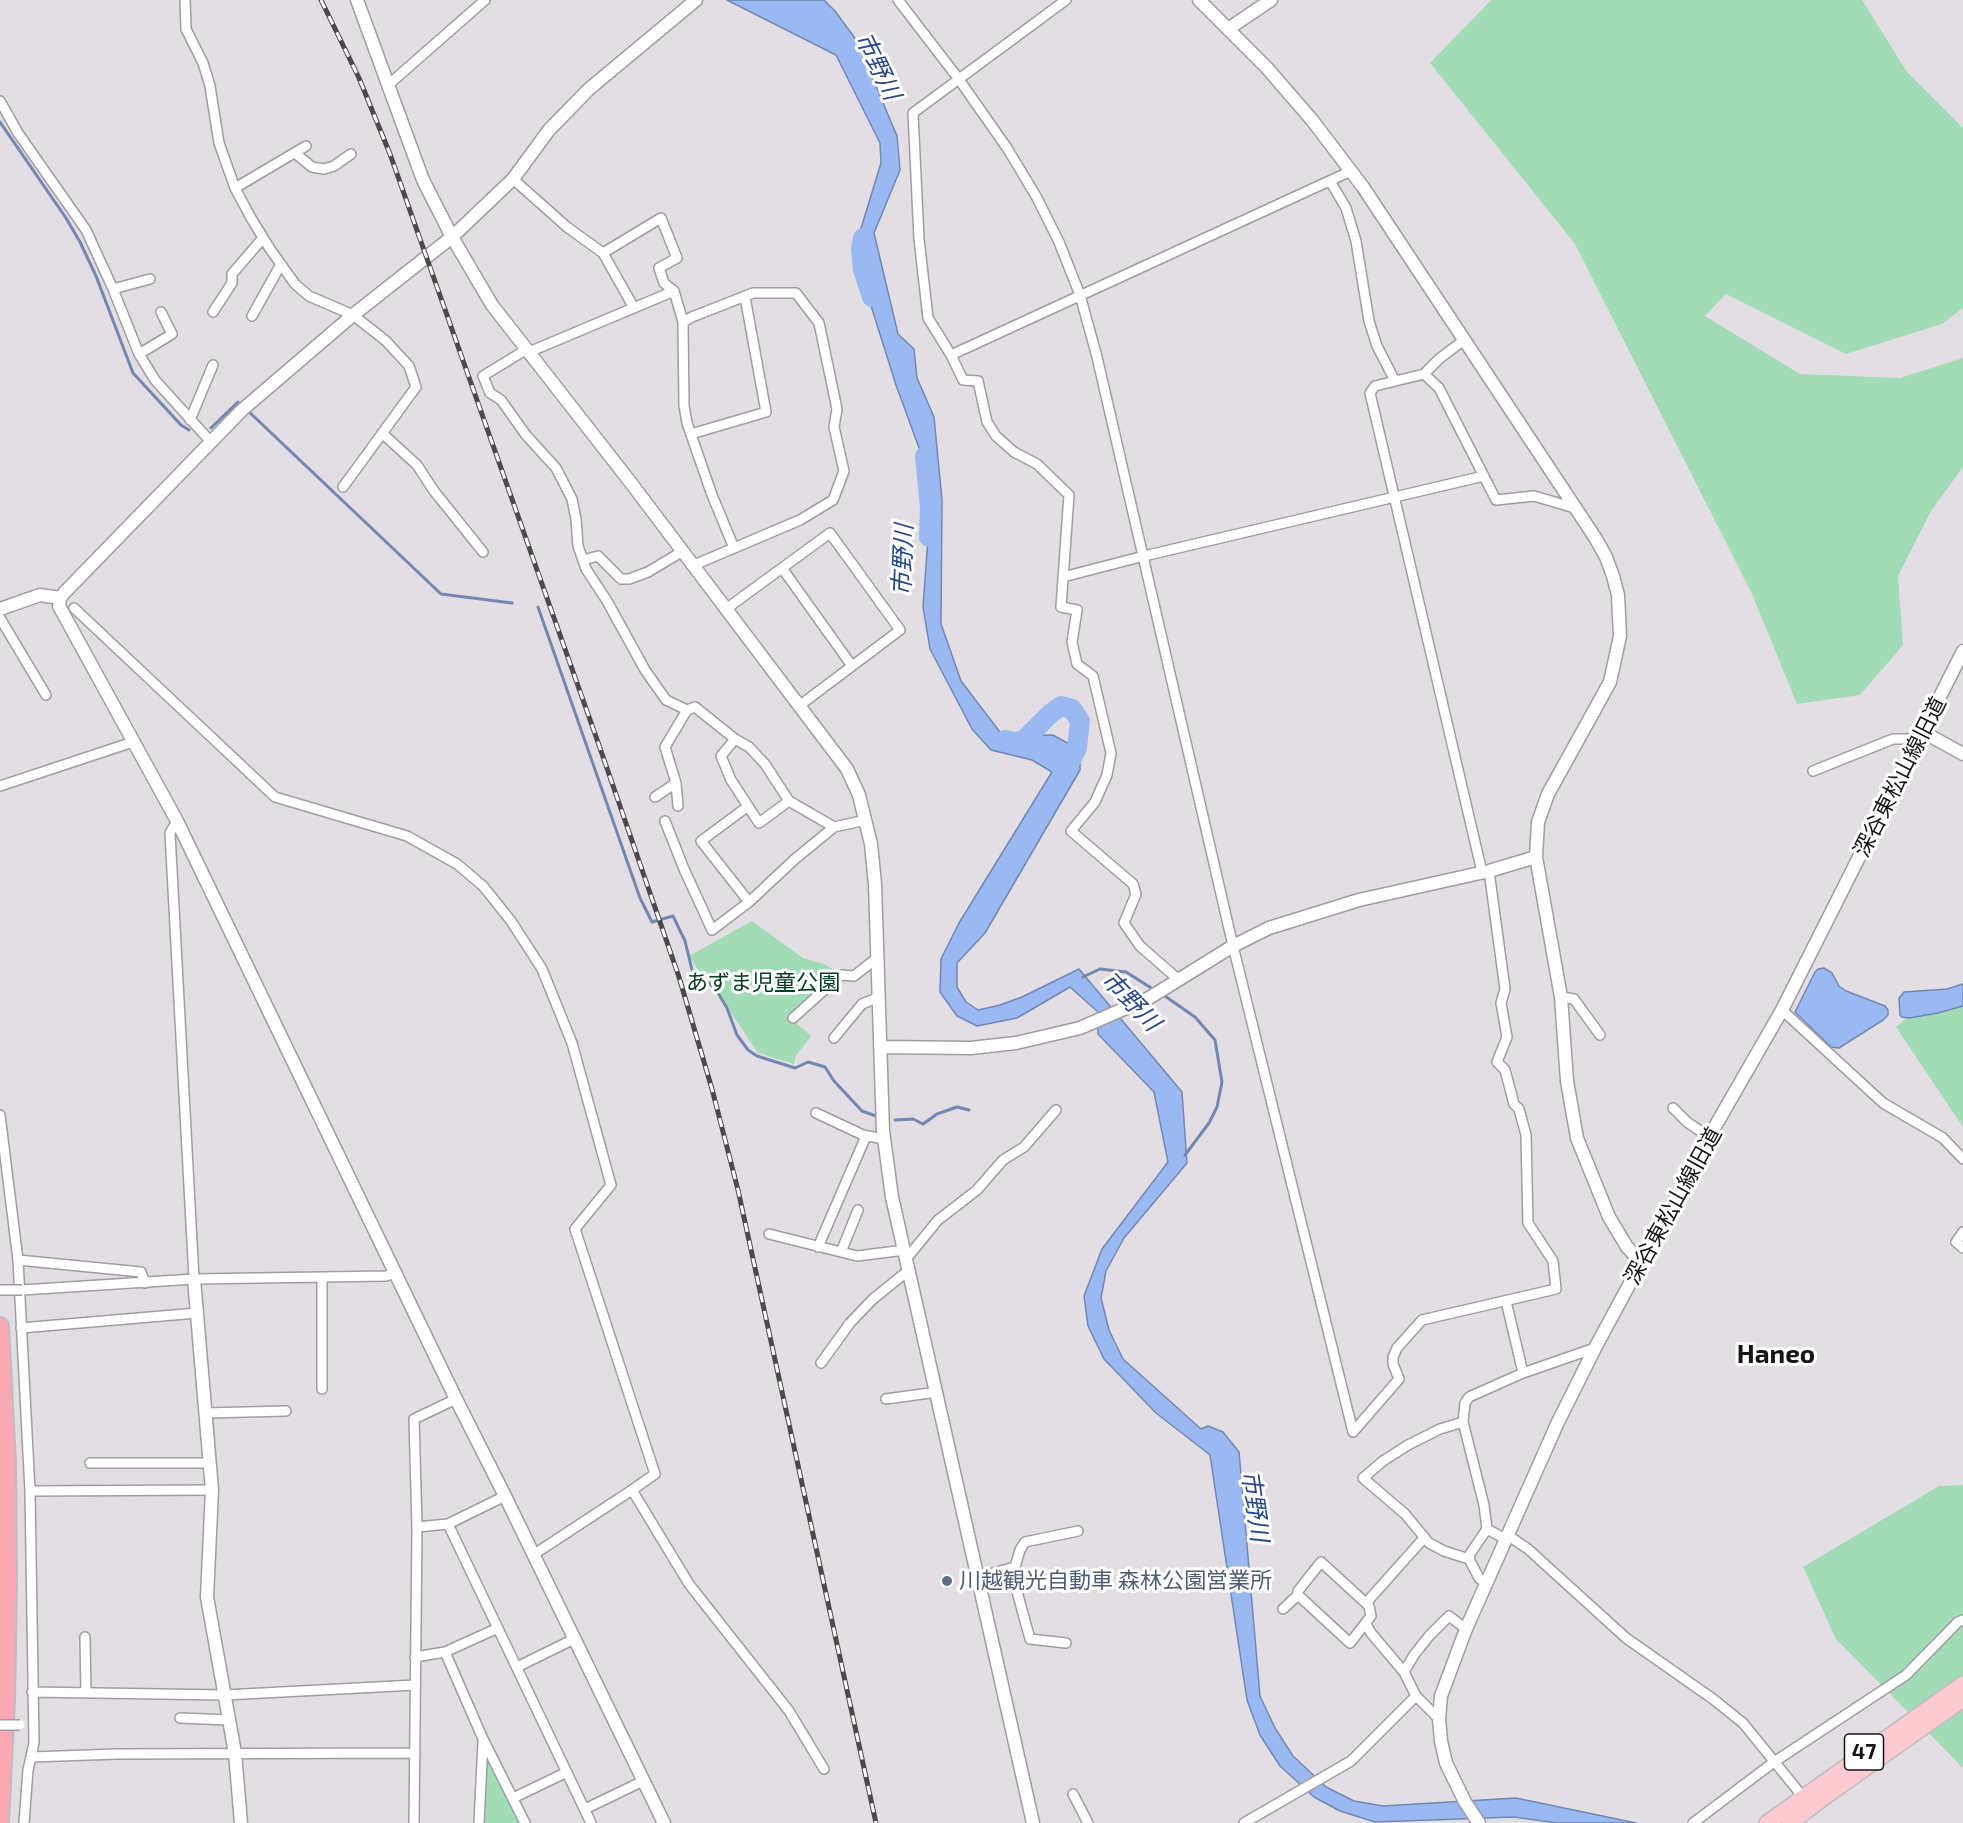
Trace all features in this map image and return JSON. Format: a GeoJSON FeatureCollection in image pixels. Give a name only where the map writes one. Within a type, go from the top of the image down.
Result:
{"type":"FeatureCollection","features":[{"type":"Feature","properties":{"kind":"highway"},"geometry":{"type":"LineString","coordinates":[[0,1326],[8,1462],[9,1582],[0,1823]]}},
{"type":"Feature","properties":{"kind":"main road","name":"47"},"geometry":{"type":"LineString","coordinates":[[1767,1823],[1963,1684]]}},
{"type":"Feature","properties":{"kind":"main road","name":"47"},"geometry":{"type":"LineString","coordinates":[[1790,1823],[1963,1699]]}},
{"type":"Feature","properties":{"kind":"street"},"geometry":{"type":"LineString","coordinates":[[185,0],[186,29],[203,63],[210,86],[219,143],[235,188],[263,238],[295,284],[309,296],[353,315],[386,341],[409,366],[416,387],[343,486]]}},
{"type":"Feature","properties":{"kind":"street"},"geometry":{"type":"LineString","coordinates":[[357,0],[423,180],[452,237],[492,305],[694,565],[847,769],[859,795],[871,844],[875,884],[884,1140],[892,1197],[1033,1823]]}},
{"type":"Feature","properties":{"kind":"street"},"geometry":{"type":"LineString","coordinates":[[387,86],[484,0]]}},
{"type":"Feature","properties":{"kind":"street"},"geometry":{"type":"LineString","coordinates":[[663,1823],[177,821],[59,606],[60,598],[245,408],[353,315],[452,237],[513,179],[549,130],[589,89],[696,0]]}},
{"type":"Feature","properties":{"kind":"street"},"geometry":{"type":"LineString","coordinates":[[898,0],[958,78],[1007,148],[1036,196],[1059,242],[1080,296],[1097,357],[1144,555],[1233,946],[1353,1432],[1399,1379],[1393,1364],[1393,1357],[1397,1348],[1422,1320],[1556,1289],[1553,1261],[1528,1223],[1526,1135],[1519,1109],[1514,1104],[1505,1070],[1497,1062],[1507,1037],[1501,1003],[1505,989],[1485,872],[1370,393],[1376,386],[1424,374],[1438,359],[1464,340]]}},
{"type":"Feature","properties":{"kind":"street"},"geometry":{"type":"LineString","coordinates":[[1066,0],[913,113],[919,239],[928,318],[951,355],[963,380],[978,381],[987,422],[996,436],[1014,452],[1036,464],[1069,495],[1061,607],[1077,610],[1072,642],[1074,653],[1077,664],[1093,676],[1111,753],[1107,775],[1095,802],[1071,831],[1133,884],[1136,894],[1124,923],[1140,946],[1179,980]]}},
{"type":"Feature","properties":{"kind":"street"},"geometry":{"type":"LineString","coordinates":[[1199,0],[1267,68],[1312,120],[1351,171],[1575,508],[1606,557],[1613,576],[1618,596],[1620,636],[1610,682],[1548,794],[1538,822],[1536,857],[1561,997],[1568,1081],[1577,1138],[1609,1217],[1627,1247],[1642,1263]]}},
{"type":"Feature","properties":{"kind":"street"},"geometry":{"type":"LineString","coordinates":[[1228,29],[1271,0]]}},
{"type":"Feature","properties":{"kind":"street"},"geometry":{"type":"LineString","coordinates":[[0,101],[18,133],[86,230],[139,354],[155,380],[211,442]]}},
{"type":"Feature","properties":{"kind":"street"},"geometry":{"type":"LineString","coordinates":[[235,188],[306,146]]}},
{"type":"Feature","properties":{"kind":"street"},"geometry":{"type":"LineString","coordinates":[[295,153],[312,167],[324,169],[334,166],[351,154]]}},
{"type":"Feature","properties":{"kind":"street"},"geometry":{"type":"LineString","coordinates":[[951,355],[1351,171]]}},
{"type":"Feature","properties":{"kind":"street"},"geometry":{"type":"LineString","coordinates":[[513,179],[567,227],[603,253],[634,308]]}},
{"type":"Feature","properties":{"kind":"street"},"geometry":{"type":"LineString","coordinates":[[1330,181],[1346,208],[1356,241],[1369,321],[1377,346],[1395,381]]}},
{"type":"Feature","properties":{"kind":"street"},"geometry":{"type":"LineString","coordinates":[[603,253],[660,218],[677,258],[659,268],[664,283],[674,291],[683,322],[684,406],[712,495],[734,548]]}},
{"type":"Feature","properties":{"kind":"street"},"geometry":{"type":"LineString","coordinates":[[213,312],[232,283],[232,274],[263,238]]}},
{"type":"Feature","properties":{"kind":"street"},"geometry":{"type":"LineString","coordinates":[[252,316],[281,264]]}},
{"type":"Feature","properties":{"kind":"street"},"geometry":{"type":"LineString","coordinates":[[113,289],[150,279]]}},
{"type":"Feature","properties":{"kind":"street"},"geometry":{"type":"LineString","coordinates":[[674,291],[528,351],[483,376],[490,393],[501,400],[526,435],[556,468],[572,499],[578,546],[583,560],[645,670],[666,700],[687,710]]}},
{"type":"Feature","properties":{"kind":"street"},"geometry":{"type":"LineString","coordinates":[[683,322],[753,293],[796,293],[819,323],[837,409],[834,427],[844,471],[833,500],[801,520],[694,565]]}},
{"type":"Feature","properties":{"kind":"street"},"geometry":{"type":"LineString","coordinates":[[691,434],[766,412],[745,297]]}},
{"type":"Feature","properties":{"kind":"street"},"geometry":{"type":"LineString","coordinates":[[139,354],[172,334],[161,312]]}},
{"type":"Feature","properties":{"kind":"street"},"geometry":{"type":"LineString","coordinates":[[190,420],[213,365]]}},
{"type":"Feature","properties":{"kind":"street"},"geometry":{"type":"LineString","coordinates":[[1424,374],[1439,388],[1496,500],[1533,496],[1575,508]]}},
{"type":"Feature","properties":{"kind":"street"},"geometry":{"type":"LineString","coordinates":[[382,433],[417,465],[434,491],[483,552]]}},
{"type":"Feature","properties":{"kind":"street"},"geometry":{"type":"LineString","coordinates":[[1063,577],[1144,555],[1484,476]]}},
{"type":"Feature","properties":{"kind":"street"},"geometry":{"type":"LineString","coordinates":[[726,609],[830,533],[900,630],[799,706]]}},
{"type":"Feature","properties":{"kind":"street"},"geometry":{"type":"LineString","coordinates":[[583,560],[598,556],[621,579],[629,579],[648,572],[683,551]]}},
{"type":"Feature","properties":{"kind":"street"},"geometry":{"type":"LineString","coordinates":[[782,568],[852,666]]}},
{"type":"Feature","properties":{"kind":"street"},"geometry":{"type":"LineString","coordinates":[[0,609],[40,595],[48,594],[60,598]]}},
{"type":"Feature","properties":{"kind":"street"},"geometry":{"type":"LineString","coordinates":[[74,608],[274,797],[407,836],[457,864],[483,886],[511,921],[542,969],[572,1043],[611,1185],[576,1229],[655,1474],[534,1555]]}},
{"type":"Feature","properties":{"kind":"street"},"geometry":{"type":"LineString","coordinates":[[0,618],[46,695]]}},
{"type":"Feature","properties":{"kind":"street","name":"深谷東松山線旧道"},"geometry":{"type":"LineString","coordinates":[[1479,1823],[1452,1778],[1441,1741],[1439,1719],[1441,1696],[1448,1672],[1558,1422],[1595,1348],[1709,1137],[1782,1010],[1962,654]]}},
{"type":"Feature","properties":{"kind":"street"},"geometry":{"type":"LineString","coordinates":[[678,806],[676,783],[664,747],[687,710],[695,707],[735,739],[749,747],[765,764],[789,801],[834,827]]}},
{"type":"Feature","properties":{"kind":"street"},"geometry":{"type":"LineString","coordinates":[[1813,771],[1893,739],[1920,738],[1963,754]]}},
{"type":"Feature","properties":{"kind":"street"},"geometry":{"type":"LineString","coordinates":[[735,739],[721,756],[731,780],[759,823],[789,801]]}},
{"type":"Feature","properties":{"kind":"street"},"geometry":{"type":"LineString","coordinates":[[0,786],[133,742]]}},
{"type":"Feature","properties":{"kind":"street"},"geometry":{"type":"LineString","coordinates":[[656,797],[676,783]]}},
{"type":"Feature","properties":{"kind":"street"},"geometry":{"type":"LineString","coordinates":[[747,807],[701,841],[749,902]]}},
{"type":"Feature","properties":{"kind":"street"},"geometry":{"type":"LineString","coordinates":[[665,821],[712,930],[749,902],[795,859],[834,827],[866,820]]}},
{"type":"Feature","properties":{"kind":"street"},"geometry":{"type":"LineString","coordinates":[[177,821],[170,833],[194,1279],[212,1490],[207,1597],[235,1753],[241,1823]]}},
{"type":"Feature","properties":{"kind":"street"},"geometry":{"type":"LineString","coordinates":[[880,1047],[971,1048],[1016,1043],[1080,1028],[1149,998],[1233,946],[1298,917],[1359,900],[1485,872],[1536,857]]}},
{"type":"Feature","properties":{"kind":"street"},"geometry":{"type":"LineString","coordinates":[[793,1018],[841,975],[854,976],[877,958]]}},
{"type":"Feature","properties":{"kind":"street"},"geometry":{"type":"LineString","coordinates":[[834,1038],[862,1004],[879,997]]}},
{"type":"Feature","properties":{"kind":"street"},"geometry":{"type":"LineString","coordinates":[[1561,997],[1574,999],[1600,1035]]}},
{"type":"Feature","properties":{"kind":"street"},"geometry":{"type":"LineString","coordinates":[[1782,1010],[1883,1103],[1943,1138],[1963,1159]]}},
{"type":"Feature","properties":{"kind":"street"},"geometry":{"type":"LineString","coordinates":[[1673,1108],[1687,1122],[1709,1137]]}},
{"type":"Feature","properties":{"kind":"street"},"geometry":{"type":"LineString","coordinates":[[821,1363],[850,1323],[939,1220],[977,1190],[1003,1160],[1024,1147],[1056,1110]]}},
{"type":"Feature","properties":{"kind":"street"},"geometry":{"type":"LineString","coordinates":[[816,1113],[866,1136],[884,1140]]}},
{"type":"Feature","properties":{"kind":"street"},"geometry":{"type":"LineString","coordinates":[[0,1115],[18,1260],[30,1491],[34,1743],[28,1770],[24,1823]]}},
{"type":"Feature","properties":{"kind":"street"},"geometry":{"type":"LineString","coordinates":[[818,1247],[866,1136]]}},
{"type":"Feature","properties":{"kind":"street"},"geometry":{"type":"LineString","coordinates":[[841,1252],[858,1210]]}},
{"type":"Feature","properties":{"kind":"street"},"geometry":{"type":"LineString","coordinates":[[1963,1232],[1956,1242],[1963,1248]]}},
{"type":"Feature","properties":{"kind":"street"},"geometry":{"type":"LineString","coordinates":[[769,1234],[857,1256],[907,1259]]}},
{"type":"Feature","properties":{"kind":"street"},"geometry":{"type":"LineString","coordinates":[[18,1260],[141,1272],[145,1283]]}},
{"type":"Feature","properties":{"kind":"street"},"geometry":{"type":"LineString","coordinates":[[0,1290],[194,1279],[397,1273]]}},
{"type":"Feature","properties":{"kind":"street"},"geometry":{"type":"LineString","coordinates":[[322,1277],[322,1389]]}},
{"type":"Feature","properties":{"kind":"street"},"geometry":{"type":"LineString","coordinates":[[1506,1301],[1523,1373]]}},
{"type":"Feature","properties":{"kind":"street"},"geometry":{"type":"LineString","coordinates":[[21,1328],[197,1313]]}},
{"type":"Feature","properties":{"kind":"street"},"geometry":{"type":"LineString","coordinates":[[1486,1583],[1479,1578],[1469,1559],[1487,1529],[1484,1505],[1463,1422],[1465,1403],[1469,1397],[1523,1373],[1595,1348]]}},
{"type":"Feature","properties":{"kind":"street"},"geometry":{"type":"LineString","coordinates":[[886,1399],[936,1392]]}},
{"type":"Feature","properties":{"kind":"street"},"geometry":{"type":"LineString","coordinates":[[414,1823],[417,1527],[414,1419],[456,1400]]}},
{"type":"Feature","properties":{"kind":"street"},"geometry":{"type":"LineString","coordinates":[[206,1413],[286,1411]]}},
{"type":"Feature","properties":{"kind":"street"},"geometry":{"type":"LineString","coordinates":[[1463,1422],[1440,1429],[1408,1445],[1383,1461],[1364,1478],[1405,1514],[1424,1538],[1444,1551],[1469,1559]]}},
{"type":"Feature","properties":{"kind":"street"},"geometry":{"type":"LineString","coordinates":[[90,1463],[210,1463]]}},
{"type":"Feature","properties":{"kind":"street"},"geometry":{"type":"LineString","coordinates":[[30,1491],[212,1490]]}},
{"type":"Feature","properties":{"kind":"street"},"geometry":{"type":"LineString","coordinates":[[632,1490],[688,1584],[789,1711],[824,1769]]}},
{"type":"Feature","properties":{"kind":"street"},"geometry":{"type":"LineString","coordinates":[[417,1527],[448,1524],[505,1496]]}},
{"type":"Feature","properties":{"kind":"street"},"geometry":{"type":"LineString","coordinates":[[448,1524],[591,1823]]}},
{"type":"Feature","properties":{"kind":"street"},"geometry":{"type":"LineString","coordinates":[[1487,1529],[1528,1549],[1626,1638],[1743,1723],[1803,1797]]}},
{"type":"Feature","properties":{"kind":"street"},"geometry":{"type":"LineString","coordinates":[[1066,1643],[1030,1639],[1016,1588],[1015,1567],[1025,1542],[1078,1531]]}},
{"type":"Feature","properties":{"kind":"street"},"geometry":{"type":"LineString","coordinates":[[1366,1603],[1424,1538]]}},
{"type":"Feature","properties":{"kind":"street"},"geometry":{"type":"LineString","coordinates":[[1283,1609],[1298,1595],[1298,1591],[1321,1562],[1369,1606],[1371,1616],[1350,1643],[1298,1595]]}},
{"type":"Feature","properties":{"kind":"street"},"geometry":{"type":"LineString","coordinates":[[978,1577],[1015,1567]]}},
{"type":"Feature","properties":{"kind":"street"},"geometry":{"type":"LineString","coordinates":[[1404,1672],[1421,1646],[1449,1616],[1466,1629]]}},
{"type":"Feature","properties":{"kind":"street"},"geometry":{"type":"LineString","coordinates":[[1697,1820],[1774,1762],[1906,1675],[1958,1622],[1963,1620]]}},
{"type":"Feature","properties":{"kind":"street"},"geometry":{"type":"LineString","coordinates":[[1366,1624],[1404,1672],[1416,1696],[1439,1719]]}},
{"type":"Feature","properties":{"kind":"street"},"geometry":{"type":"LineString","coordinates":[[416,1657],[445,1652],[498,1628]]}},
{"type":"Feature","properties":{"kind":"street"},"geometry":{"type":"LineString","coordinates":[[85,1637],[86,1693]]}},
{"type":"Feature","properties":{"kind":"street"},"geometry":{"type":"LineString","coordinates":[[517,1667],[574,1639]]}},
{"type":"Feature","properties":{"kind":"street"},"geometry":{"type":"LineString","coordinates":[[445,1652],[483,1739],[525,1823]]}},
{"type":"Feature","properties":{"kind":"street"},"geometry":{"type":"LineString","coordinates":[[32,1692],[225,1695],[415,1684]]}},
{"type":"Feature","properties":{"kind":"street"},"geometry":{"type":"LineString","coordinates":[[1244,1823],[1352,1761],[1416,1696]]}},
{"type":"Feature","properties":{"kind":"street"},"geometry":{"type":"LineString","coordinates":[[180,1718],[229,1720]]}},
{"type":"Feature","properties":{"kind":"street"},"geometry":{"type":"LineString","coordinates":[[0,1725],[33,1724]]}},
{"type":"Feature","properties":{"kind":"street"},"geometry":{"type":"LineString","coordinates":[[479,1823],[483,1739]]}},
{"type":"Feature","properties":{"kind":"street"},"geometry":{"type":"LineString","coordinates":[[32,1757],[235,1753],[415,1753]]}},
{"type":"Feature","properties":{"kind":"street"},"geometry":{"type":"LineString","coordinates":[[513,1798],[567,1772]]}},
{"type":"Feature","properties":{"kind":"street"},"geometry":{"type":"LineString","coordinates":[[585,1809],[643,1781]]}},
{"type":"Feature","properties":{"kind":"street"},"geometry":{"type":"LineString","coordinates":[[1073,1794],[1088,1823]]}},
{"type":"Feature","properties":{"kind":"green space"},"geometry":{"type":"Polygon","coordinates":[[[1491,0],[1862,0],[1907,72],[1963,128],[1963,308],[1942,324],[1846,354],[1726,294],[1705,316],[1800,374],[1900,378],[1963,358],[1963,467],[1931,511],[1898,576],[1903,645],[1860,695],[1797,704],[1752,594],[1575,244],[1430,63],[1491,0]]]}},
{"type":"Feature","properties":{"kind":"green space","name":"あずま児童公園"},"geometry":{"type":"Polygon","coordinates":[[[752,921],[803,958],[824,964],[838,972],[790,1018],[811,1036],[796,1056],[794,1064],[758,1053],[720,996],[705,980],[689,956],[752,921]]]}},
{"type":"Feature","properties":{"kind":"green space"},"geometry":{"type":"Polygon","coordinates":[[[1963,996],[1963,1127],[1896,1027],[1923,1003],[1963,996]]]}},
{"type":"Feature","properties":{"kind":"green space"},"geometry":{"type":"Polygon","coordinates":[[[1963,1485],[1963,1768],[1836,1639],[1803,1567],[1939,1486],[1963,1485]]]}},
{"type":"Feature","properties":{"kind":"green space"},"geometry":{"type":"Polygon","coordinates":[[[490,1760],[521,1823],[483,1823],[483,1761],[490,1760]]]}},
{"type":"Feature","properties":{"kind":"water"},"geometry":{"type":"Polygon","coordinates":[[[727,0],[824,0],[857,41],[897,136],[900,170],[874,233],[898,334],[914,349],[917,378],[934,417],[942,500],[941,624],[961,681],[1003,736],[1053,735],[1080,750],[1080,770],[985,933],[957,963],[957,987],[966,1002],[978,1010],[1022,997],[1079,969],[1182,1092],[1187,1163],[1124,1238],[1106,1271],[1101,1298],[1109,1330],[1123,1359],[1201,1429],[1208,1426],[1223,1432],[1239,1452],[1260,1696],[1275,1728],[1293,1756],[1326,1787],[1354,1801],[1383,1806],[1516,1798],[1636,1823],[1557,1823],[1514,1817],[1375,1822],[1340,1811],[1314,1797],[1280,1766],[1260,1735],[1247,1700],[1210,1455],[1156,1413],[1104,1359],[1088,1326],[1084,1296],[1102,1249],[1168,1162],[1154,1092],[1098,1034],[1098,1012],[1070,987],[1017,1018],[977,1026],[957,1016],[940,992],[941,959],[959,923],[1052,772],[1032,760],[991,750],[972,729],[930,649],[923,607],[931,497],[922,456],[896,385],[867,293],[858,238],[881,163],[880,143],[836,55],[727,0]]]}},
{"type":"Feature","properties":{"kind":"water"},"geometry":{"type":"Polygon","coordinates":[[[1824,968],[1832,973],[1839,986],[1846,991],[1885,1006],[1888,1010],[1888,1015],[1883,1020],[1839,1048],[1831,1047],[1795,1012],[1815,972],[1824,968]]]}},
{"type":"Feature","properties":{"kind":"water"},"geometry":{"type":"Polygon","coordinates":[[[1963,984],[1963,1006],[1909,1018],[1900,1015],[1899,998],[1904,992],[1947,989],[1963,984]]]}},
{"type":"Feature","properties":{"kind":"waterway"},"geometry":{"type":"LineString","coordinates":[[0,122],[80,242],[96,276],[133,373],[181,425],[189,430]]}},
{"type":"Feature","properties":{"kind":"waterway","name":"市野川"},"geometry":{"type":"LineString","coordinates":[[863,238],[861,249],[863,270],[872,297]]}},
{"type":"Feature","properties":{"kind":"waterway"},"geometry":{"type":"LineString","coordinates":[[211,428],[238,402],[242,406]]}},
{"type":"Feature","properties":{"kind":"waterway"},"geometry":{"type":"LineString","coordinates":[[247,410],[441,594],[512,603]]}},
{"type":"Feature","properties":{"kind":"waterway","name":"市野川"},"geometry":{"type":"LineString","coordinates":[[925,456],[930,508],[929,537]]}},
{"type":"Feature","properties":{"kind":"waterway"},"geometry":{"type":"LineString","coordinates":[[538,607],[640,898],[652,922],[673,916],[685,941],[692,970],[715,988],[727,1008],[737,1035],[748,1050],[757,1056],[795,1068],[808,1062],[825,1067],[834,1081],[862,1111],[876,1116]]}},
{"type":"Feature","properties":{"kind":"waterway","name":"市野川"},"geometry":{"type":"LineString","coordinates":[[1005,740],[1023,741],[1061,706],[1072,709],[1080,721],[1077,748],[1066,770]]}},
{"type":"Feature","properties":{"kind":"waterway"},"geometry":{"type":"LineString","coordinates":[[1083,977],[1100,969],[1126,972],[1156,991]]}},
{"type":"Feature","properties":{"kind":"waterway"},"geometry":{"type":"LineString","coordinates":[[1162,994],[1195,1017],[1215,1040],[1222,1082],[1217,1107],[1209,1123],[1185,1155]]}},
{"type":"Feature","properties":{"kind":"waterway"},"geometry":{"type":"LineString","coordinates":[[895,1120],[913,1119],[923,1124],[937,1114],[957,1107],[969,1110]]}},
{"type":"Feature","properties":{"kind":"railway"},"geometry":{"type":"LineString","coordinates":[[321,0],[359,78],[390,154],[679,977],[712,1089],[738,1190],[876,1823]]}},
{"type":"Feature","properties":{"kind":"place","name":"川越観光自動車 森林公園営業所"},"geometry":{"type":"Point","coordinates":[947,1581]}},
{"type":"Feature","properties":{"kind":"district","name":"Haneo"},"geometry":{"type":"Point","coordinates":[1776,1354]}}]}
